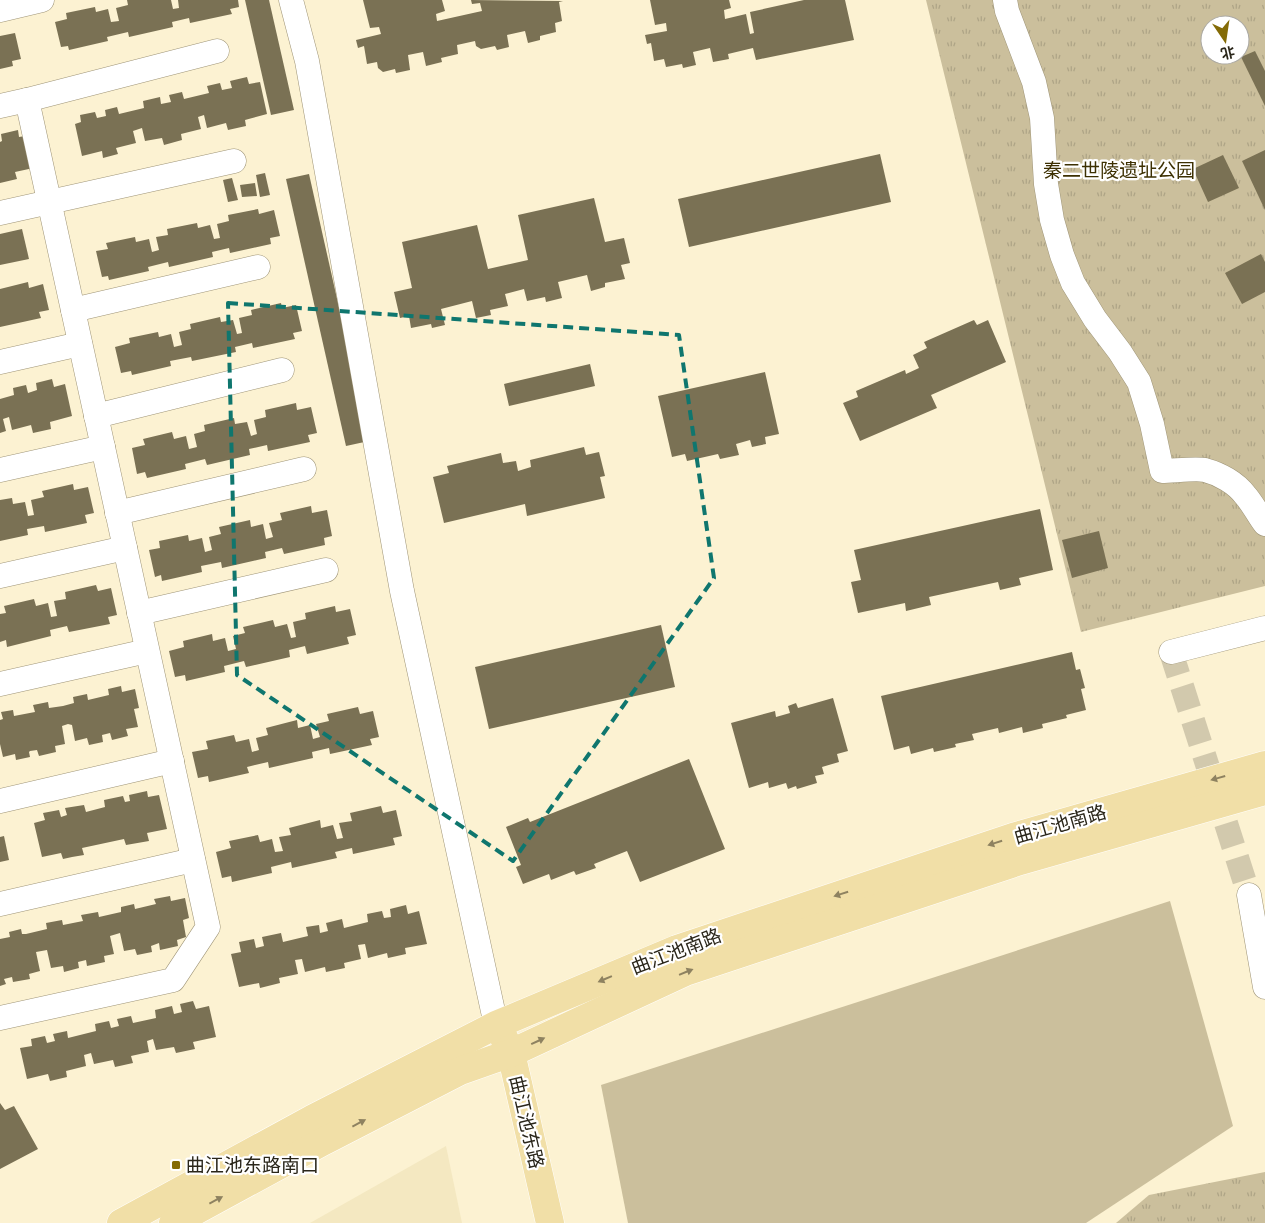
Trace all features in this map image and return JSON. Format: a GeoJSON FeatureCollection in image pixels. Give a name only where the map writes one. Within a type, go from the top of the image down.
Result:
{"type":"FeatureCollection","features":[{"type":"Feature","properties":{"kind":"main road","name":"曲江池南路"},"geometry":{"type":"LineString","coordinates":[[121,1223],[312,1119],[496,1025],[686,946],[1013,837],[1265,765]]}},
{"type":"Feature","properties":{"kind":"main road","name":"曲江池南路"},"geometry":{"type":"LineString","coordinates":[[173,1223],[324,1141],[460,1071],[511,1053],[686,972],[1020,861],[1265,791]]}},
{"type":"Feature","properties":{"kind":"main road","name":"曲江池东路"},"geometry":{"type":"LineString","coordinates":[[496,1025],[511,1053],[550,1223]]}},
{"type":"Feature","properties":{"kind":"street"},"geometry":{"type":"LineString","coordinates":[[0,10],[42,0]]}},
{"type":"Feature","properties":{"kind":"street"},"geometry":{"type":"LineString","coordinates":[[291,0],[307,61],[402,591],[496,1025]]}},
{"type":"Feature","properties":{"kind":"street"},"geometry":{"type":"LineString","coordinates":[[1005,0],[1007,11],[1034,82],[1042,118],[1046,184],[1052,220],[1062,255],[1073,283],[1095,319],[1120,352],[1139,382],[1152,424],[1162,471],[1205,470],[1225,478],[1238,486],[1265,524]]}},
{"type":"Feature","properties":{"kind":"street"},"geometry":{"type":"LineString","coordinates":[[0,106],[217,51]]}},
{"type":"Feature","properties":{"kind":"street"},"geometry":{"type":"LineString","coordinates":[[0,1018],[173,980],[208,927],[27,100]]}},
{"type":"Feature","properties":{"kind":"street"},"geometry":{"type":"LineString","coordinates":[[0,213],[234,162]]}},
{"type":"Feature","properties":{"kind":"street"},"geometry":{"type":"LineString","coordinates":[[73,310],[258,267]]}},
{"type":"Feature","properties":{"kind":"street"},"geometry":{"type":"LineString","coordinates":[[0,362],[80,344]]}},
{"type":"Feature","properties":{"kind":"street"},"geometry":{"type":"LineString","coordinates":[[96,416],[282,370]]}},
{"type":"Feature","properties":{"kind":"street"},"geometry":{"type":"LineString","coordinates":[[0,470],[103,447]]}},
{"type":"Feature","properties":{"kind":"street"},"geometry":{"type":"LineString","coordinates":[[117,513],[304,469]]}},
{"type":"Feature","properties":{"kind":"street"},"geometry":{"type":"LineString","coordinates":[[0,576],[125,548]]}},
{"type":"Feature","properties":{"kind":"street"},"geometry":{"type":"LineString","coordinates":[[139,613],[326,570]]}},
{"type":"Feature","properties":{"kind":"street"},"geometry":{"type":"LineString","coordinates":[[1171,652],[1265,628]]}},
{"type":"Feature","properties":{"kind":"street"},"geometry":{"type":"LineString","coordinates":[[0,684],[147,651]]}},
{"type":"Feature","properties":{"kind":"street"},"geometry":{"type":"LineString","coordinates":[[0,801],[172,761]]}},
{"type":"Feature","properties":{"kind":"street"},"geometry":{"type":"LineString","coordinates":[[0,904],[193,860]]}},
{"type":"Feature","properties":{"kind":"street"},"geometry":{"type":"LineString","coordinates":[[1249,894],[1265,987]]}},
{"type":"Feature","properties":{"kind":"highlighted area"},"geometry":{"type":"Polygon","coordinates":[[[228,303],[679,335],[714,578],[513,861],[237,675],[228,303]]]}},
{"type":"Feature","properties":{"kind":"shaded area"},"geometry":{"type":"Polygon","coordinates":[[[446,1146],[462,1223],[310,1223],[446,1146]]]}},
{"type":"Feature","properties":{"kind":"green space","name":"秦二世陵遗址公园"},"geometry":{"type":"Polygon","coordinates":[[[926,0],[1265,0],[1265,586],[1081,632],[926,0]]]}},
{"type":"Feature","properties":{"kind":"green space"},"geometry":{"type":"Polygon","coordinates":[[[1170,901],[1233,1126],[1086,1223],[628,1223],[601,1085],[1170,901]]]}},
{"type":"Feature","properties":{"kind":"green space"},"geometry":{"type":"Polygon","coordinates":[[[1265,1172],[1265,1223],[1116,1223],[1149,1195],[1265,1172]]]}},
{"type":"Feature","properties":{"kind":"building"},"geometry":{"type":"Polygon","coordinates":[[[127,0],[171,0],[173,9],[179,8],[178,0],[238,0],[239,7],[230,9],[232,14],[190,23],[189,18],[172,22],[173,27],[129,37],[128,32],[107,37],[108,41],[69,50],[68,46],[61,47],[55,22],[67,19],[66,13],[95,7],[96,12],[108,9],[111,22],[119,21],[116,8],[128,5],[127,0]]]}},
{"type":"Feature","properties":{"kind":"building"},"geometry":{"type":"Polygon","coordinates":[[[245,0],[269,0],[294,110],[271,115],[245,0]]]}},
{"type":"Feature","properties":{"kind":"building"},"geometry":{"type":"Polygon","coordinates":[[[363,0],[442,0],[445,11],[436,14],[437,21],[482,11],[480,3],[472,4],[471,0],[563,1],[559,2],[562,21],[555,23],[556,32],[540,36],[540,40],[528,43],[525,31],[507,35],[509,47],[497,50],[495,46],[481,49],[476,46],[475,41],[457,45],[458,54],[441,58],[442,62],[426,66],[423,52],[408,55],[410,70],[396,73],[395,69],[383,72],[378,68],[377,62],[367,64],[364,46],[358,48],[356,40],[381,34],[379,27],[370,28],[363,0]]]}},
{"type":"Feature","properties":{"kind":"building"},"geometry":{"type":"Polygon","coordinates":[[[650,0],[729,0],[731,8],[724,10],[725,19],[746,14],[750,34],[754,33],[750,12],[804,0],[845,0],[854,40],[756,60],[753,48],[728,54],[729,59],[713,62],[710,48],[693,52],[696,65],[683,68],[682,64],[666,67],[664,59],[654,61],[651,43],[647,44],[645,35],[667,31],[666,23],[655,25],[650,0]]]}},
{"type":"Feature","properties":{"kind":"building"},"geometry":{"type":"Polygon","coordinates":[[[15,33],[21,59],[12,61],[13,66],[0,69],[0,36],[15,33]]]}},
{"type":"Feature","properties":{"kind":"building"},"geometry":{"type":"Polygon","coordinates":[[[1255,51],[1265,71],[1265,106],[1245,65],[1250,65],[1250,53],[1255,51]]]}},
{"type":"Feature","properties":{"kind":"building"},"geometry":{"type":"Polygon","coordinates":[[[247,77],[249,84],[260,82],[267,114],[245,120],[246,126],[228,130],[226,123],[207,128],[204,115],[198,117],[201,129],[181,134],[182,140],[164,145],[162,138],[145,141],[142,128],[133,131],[136,143],[116,148],[118,154],[103,158],[102,151],[82,156],[75,124],[81,122],[80,115],[95,112],[97,118],[106,116],[105,110],[117,107],[119,114],[144,108],[143,101],[160,97],[161,104],[171,102],[169,95],[182,92],[184,99],[209,93],[207,86],[220,83],[222,90],[232,88],[230,81],[247,77]]]}},
{"type":"Feature","properties":{"kind":"building"},"geometry":{"type":"Polygon","coordinates":[[[18,130],[19,137],[31,135],[38,167],[15,172],[17,179],[0,183],[1,134],[18,130]]]}},
{"type":"Feature","properties":{"kind":"building"},"geometry":{"type":"Polygon","coordinates":[[[1265,150],[1265,210],[1242,161],[1265,150]]]}},
{"type":"Feature","properties":{"kind":"building"},"geometry":{"type":"Polygon","coordinates":[[[880,154],[891,202],[689,247],[678,199],[880,154]]]}},
{"type":"Feature","properties":{"kind":"building"},"geometry":{"type":"Polygon","coordinates":[[[1223,155],[1239,188],[1208,202],[1193,169],[1223,155]]]}},
{"type":"Feature","properties":{"kind":"building"},"geometry":{"type":"Polygon","coordinates":[[[265,173],[270,195],[260,197],[256,175],[265,173]]]}},
{"type":"Feature","properties":{"kind":"building"},"geometry":{"type":"Polygon","coordinates":[[[309,174],[369,441],[346,446],[286,179],[309,174]]]}},
{"type":"Feature","properties":{"kind":"building"},"geometry":{"type":"Polygon","coordinates":[[[232,178],[238,200],[228,202],[223,180],[232,178]]]}},
{"type":"Feature","properties":{"kind":"building"},"geometry":{"type":"Polygon","coordinates":[[[255,183],[257,196],[242,197],[240,185],[255,183]]]}},
{"type":"Feature","properties":{"kind":"building"},"geometry":{"type":"Polygon","coordinates":[[[594,198],[605,242],[624,238],[630,263],[621,265],[625,279],[605,283],[605,287],[591,291],[587,275],[558,282],[562,298],[546,302],[545,297],[527,301],[524,289],[505,294],[508,306],[490,310],[491,315],[476,318],[472,301],[441,309],[445,325],[432,328],[431,324],[411,328],[409,316],[400,318],[394,292],[412,288],[402,242],[477,225],[488,269],[528,260],[518,215],[594,198]]]}},
{"type":"Feature","properties":{"kind":"building"},"geometry":{"type":"Polygon","coordinates":[[[258,209],[259,214],[274,210],[280,236],[270,238],[271,244],[230,253],[229,248],[212,252],[213,257],[169,267],[168,262],[148,267],[149,271],[109,280],[108,276],[102,277],[96,251],[108,249],[106,243],[135,237],[136,242],[149,239],[152,252],[159,250],[156,237],[168,235],[167,229],[197,223],[198,228],[210,225],[214,239],[220,238],[217,224],[229,221],[228,215],[258,209]]]}},
{"type":"Feature","properties":{"kind":"building"},"geometry":{"type":"Polygon","coordinates":[[[22,229],[29,259],[0,265],[0,234],[22,229]]]}},
{"type":"Feature","properties":{"kind":"building"},"geometry":{"type":"Polygon","coordinates":[[[1261,254],[1265,262],[1265,292],[1242,304],[1225,273],[1261,254]]]}},
{"type":"Feature","properties":{"kind":"building"},"geometry":{"type":"Polygon","coordinates":[[[28,282],[29,288],[43,284],[49,310],[39,312],[41,318],[0,327],[0,289],[28,282]]]}},
{"type":"Feature","properties":{"kind":"building"},"geometry":{"type":"Polygon","coordinates":[[[281,303],[282,308],[296,305],[302,331],[293,333],[295,339],[253,348],[252,343],[235,347],[236,352],[192,361],[191,357],[170,361],[171,366],[132,375],[131,371],[121,373],[115,347],[130,343],[129,338],[158,332],[159,337],[171,334],[174,347],[182,345],[179,332],[191,329],[190,324],[220,317],[221,322],[233,320],[237,334],[242,333],[239,318],[252,315],[251,310],[281,303]]]}},
{"type":"Feature","properties":{"kind":"building"},"geometry":{"type":"Polygon","coordinates":[[[974,320],[977,325],[988,320],[1006,362],[931,395],[937,408],[860,441],[843,403],[858,397],[856,391],[905,370],[906,374],[919,368],[913,355],[927,348],[924,342],[974,320]]]}},
{"type":"Feature","properties":{"kind":"building"},"geometry":{"type":"Polygon","coordinates":[[[590,364],[595,386],[509,406],[504,384],[590,364]]]}},
{"type":"Feature","properties":{"kind":"building"},"geometry":{"type":"Polygon","coordinates":[[[765,372],[779,434],[765,437],[766,444],[752,447],[750,440],[736,444],[739,455],[720,459],[718,454],[687,461],[685,454],[672,457],[658,396],[765,372]]]}},
{"type":"Feature","properties":{"kind":"building"},"geometry":{"type":"Polygon","coordinates":[[[52,379],[54,387],[65,384],[72,416],[50,422],[51,429],[33,433],[31,425],[12,430],[9,417],[3,419],[6,431],[0,433],[0,399],[14,395],[13,388],[26,385],[28,393],[37,390],[36,383],[52,379]]]}},
{"type":"Feature","properties":{"kind":"building"},"geometry":{"type":"Polygon","coordinates":[[[296,403],[297,410],[311,407],[317,433],[308,435],[310,442],[268,451],[267,445],[249,449],[250,455],[207,465],[205,459],[185,464],[186,469],[147,478],[145,472],[137,474],[132,448],[145,445],[143,439],[172,432],[174,439],[186,436],[189,449],[197,447],[194,434],[205,431],[204,425],[234,418],[235,424],[247,422],[251,436],[257,434],[254,420],[266,417],[265,410],[296,403]]]}},
{"type":"Feature","properties":{"kind":"building"},"geometry":{"type":"Polygon","coordinates":[[[584,447],[586,455],[599,452],[605,476],[600,477],[605,498],[527,516],[525,504],[444,523],[433,477],[449,473],[447,466],[501,453],[503,463],[516,461],[518,471],[531,467],[530,460],[584,447]]]}},
{"type":"Feature","properties":{"kind":"building"},"geometry":{"type":"Polygon","coordinates":[[[73,484],[74,490],[88,487],[94,513],[85,515],[87,523],[45,532],[44,526],[27,529],[28,535],[0,541],[0,500],[12,498],[13,504],[25,502],[28,516],[34,515],[31,500],[44,497],[42,491],[73,484]]]}},
{"type":"Feature","properties":{"kind":"building"},"geometry":{"type":"Polygon","coordinates":[[[311,506],[312,513],[327,510],[332,536],[324,538],[325,545],[284,554],[282,548],[265,552],[266,558],[222,568],[221,562],[201,566],[202,572],[162,581],[161,575],[155,577],[149,550],[160,548],[159,541],[188,535],[189,541],[202,538],[205,552],[212,550],[209,537],[221,534],[219,527],[250,520],[251,527],[263,524],[266,539],[273,537],[269,523],[282,520],[280,513],[311,506]]]}},
{"type":"Feature","properties":{"kind":"building"},"geometry":{"type":"Polygon","coordinates":[[[1040,509],[1053,570],[1019,578],[1021,585],[1000,590],[998,582],[929,597],[931,605],[906,611],[905,603],[858,613],[851,582],[861,580],[854,550],[1040,509]]]}},
{"type":"Feature","properties":{"kind":"building"},"geometry":{"type":"Polygon","coordinates":[[[1099,531],[1108,568],[1072,578],[1062,540],[1099,531]]]}},
{"type":"Feature","properties":{"kind":"building"},"geometry":{"type":"Polygon","coordinates":[[[96,585],[98,591],[111,588],[117,615],[108,617],[110,624],[69,632],[67,626],[50,630],[51,636],[7,647],[6,640],[0,642],[0,614],[6,613],[4,606],[34,599],[36,606],[48,603],[51,617],[57,616],[54,601],[66,599],[65,592],[96,585]]]}},
{"type":"Feature","properties":{"kind":"building"},"geometry":{"type":"Polygon","coordinates":[[[335,606],[336,612],[350,609],[356,635],[347,637],[349,644],[307,654],[305,646],[289,650],[290,657],[246,667],[244,661],[224,666],[225,672],[186,681],[185,675],[175,677],[169,651],[184,647],[183,641],[212,634],[213,641],[225,638],[228,651],[236,649],[233,636],[245,633],[243,627],[273,620],[275,627],[287,624],[291,638],[296,637],[293,622],[306,619],[305,613],[335,606]]]}},
{"type":"Feature","properties":{"kind":"building"},"geometry":{"type":"Polygon","coordinates":[[[661,625],[675,687],[489,729],[475,667],[661,625]]]}},
{"type":"Feature","properties":{"kind":"building"},"geometry":{"type":"Polygon","coordinates":[[[1072,652],[1076,670],[1080,669],[1085,688],[1081,689],[1086,710],[1066,715],[1067,718],[1042,724],[1043,728],[1023,733],[1022,727],[999,733],[998,728],[972,734],[974,740],[955,744],[956,747],[934,752],[933,748],[911,754],[909,746],[894,750],[881,696],[1072,652]]]}},
{"type":"Feature","properties":{"kind":"building"},"geometry":{"type":"Polygon","coordinates":[[[121,686],[122,692],[135,689],[139,708],[134,709],[138,727],[126,729],[128,736],[112,740],[110,733],[102,735],[103,742],[89,745],[87,738],[75,741],[72,725],[68,724],[62,726],[65,744],[55,746],[56,752],[39,756],[37,750],[30,751],[30,757],[16,760],[15,754],[3,757],[0,744],[0,720],[3,719],[1,712],[13,710],[14,716],[35,712],[33,705],[48,702],[49,708],[63,706],[74,703],[73,697],[87,694],[88,700],[109,695],[108,689],[121,686]]]}},
{"type":"Feature","properties":{"kind":"building"},"geometry":{"type":"Polygon","coordinates":[[[833,698],[848,751],[837,754],[839,762],[822,767],[824,774],[815,776],[817,783],[797,789],[796,786],[788,789],[786,783],[769,788],[768,782],[749,788],[731,723],[775,711],[776,717],[790,713],[788,706],[796,703],[798,708],[833,698]]]}},
{"type":"Feature","properties":{"kind":"building"},"geometry":{"type":"Polygon","coordinates":[[[358,707],[360,714],[373,711],[379,737],[370,739],[372,745],[330,754],[329,748],[312,752],[313,758],[269,768],[268,762],[247,767],[249,773],[209,782],[208,776],[198,778],[192,752],[208,749],[206,741],[234,735],[236,742],[249,739],[252,752],[259,750],[256,738],[268,735],[266,728],[297,720],[298,728],[310,725],[313,739],[320,737],[316,724],[329,721],[327,714],[358,707]]]}},
{"type":"Feature","properties":{"kind":"building"},"geometry":{"type":"Polygon","coordinates":[[[689,759],[725,849],[640,882],[627,851],[594,864],[596,868],[576,875],[574,871],[551,880],[549,874],[523,884],[516,867],[521,865],[506,827],[528,818],[530,822],[689,759]]]}},
{"type":"Feature","properties":{"kind":"building"},"geometry":{"type":"Polygon","coordinates":[[[147,791],[148,797],[159,795],[167,829],[147,833],[149,841],[126,845],[124,839],[82,848],[84,855],[63,859],[61,853],[42,857],[34,823],[45,820],[43,813],[59,810],[61,817],[67,815],[65,808],[84,805],[86,812],[105,807],[104,800],[123,796],[125,802],[130,801],[129,795],[147,791]]]}},
{"type":"Feature","properties":{"kind":"building"},"geometry":{"type":"Polygon","coordinates":[[[381,806],[383,813],[396,810],[402,836],[393,838],[395,845],[353,854],[352,848],[335,852],[337,858],[292,868],[291,862],[271,867],[272,873],[232,882],[231,876],[222,878],[216,852],[231,848],[229,841],[258,835],[260,842],[272,839],[275,852],[283,851],[279,837],[291,835],[289,828],[320,820],[321,828],[333,825],[337,839],[343,838],[339,823],[352,821],[350,813],[381,806]]]}},
{"type":"Feature","properties":{"kind":"building"},"geometry":{"type":"Polygon","coordinates":[[[4,836],[9,860],[0,862],[0,837],[4,836]]]}},
{"type":"Feature","properties":{"kind":"building"},"geometry":{"type":"Polygon","coordinates":[[[170,896],[171,901],[185,898],[189,918],[183,920],[186,937],[177,940],[178,946],[160,950],[159,943],[151,946],[152,952],[137,955],[135,949],[124,951],[120,933],[110,936],[114,954],[104,956],[105,962],[87,966],[86,960],[78,962],[79,968],[64,972],[63,966],[51,968],[47,950],[36,952],[40,971],[29,974],[30,979],[13,982],[12,977],[4,979],[6,984],[0,986],[0,939],[10,937],[9,932],[21,929],[22,934],[26,934],[47,929],[46,923],[62,920],[63,925],[83,921],[81,915],[98,912],[99,917],[121,912],[121,907],[134,904],[135,909],[156,904],[154,899],[170,896]]]}},
{"type":"Feature","properties":{"kind":"building"},"geometry":{"type":"Polygon","coordinates":[[[406,905],[408,914],[419,911],[427,944],[405,948],[406,954],[388,958],[387,953],[368,958],[365,944],[358,945],[361,959],[344,963],[345,968],[326,972],[325,967],[305,972],[302,959],[295,960],[298,974],[279,978],[280,983],[260,988],[259,983],[239,987],[231,954],[241,952],[239,942],[254,939],[256,948],[264,946],[262,937],[281,933],[283,942],[308,936],[306,927],[319,925],[320,933],[328,931],[326,923],[342,919],[344,928],[368,922],[367,914],[382,911],[384,918],[391,917],[390,909],[406,905]]]}},
{"type":"Feature","properties":{"kind":"building"},"geometry":{"type":"Polygon","coordinates":[[[193,1001],[196,1009],[209,1006],[216,1037],[193,1042],[195,1049],[176,1053],[174,1047],[156,1050],[153,1039],[147,1041],[149,1052],[131,1056],[133,1063],[115,1067],[113,1060],[94,1064],[91,1053],[84,1055],[86,1066],[66,1071],[67,1077],[50,1081],[48,1074],[27,1079],[20,1048],[32,1046],[31,1039],[45,1036],[47,1043],[55,1041],[53,1034],[67,1031],[68,1038],[96,1031],[95,1024],[109,1021],[111,1028],[119,1026],[117,1019],[131,1016],[133,1023],[156,1018],[155,1010],[172,1006],[174,1014],[182,1012],[180,1004],[193,1001]]]}},
{"type":"Feature","properties":{"kind":"building"},"geometry":{"type":"Polygon","coordinates":[[[0,1103],[5,1110],[14,1106],[38,1149],[0,1169],[0,1103]]]}},
{"type":"Feature","properties":{"kind":"tunnel"},"geometry":{"type":"LineString","coordinates":[[1171,652],[1249,895]]}},
{"type":"Feature","properties":{"kind":"place","name":"曲江池东路南口"},"geometry":{"type":"Point","coordinates":[176,1165]}}]}
